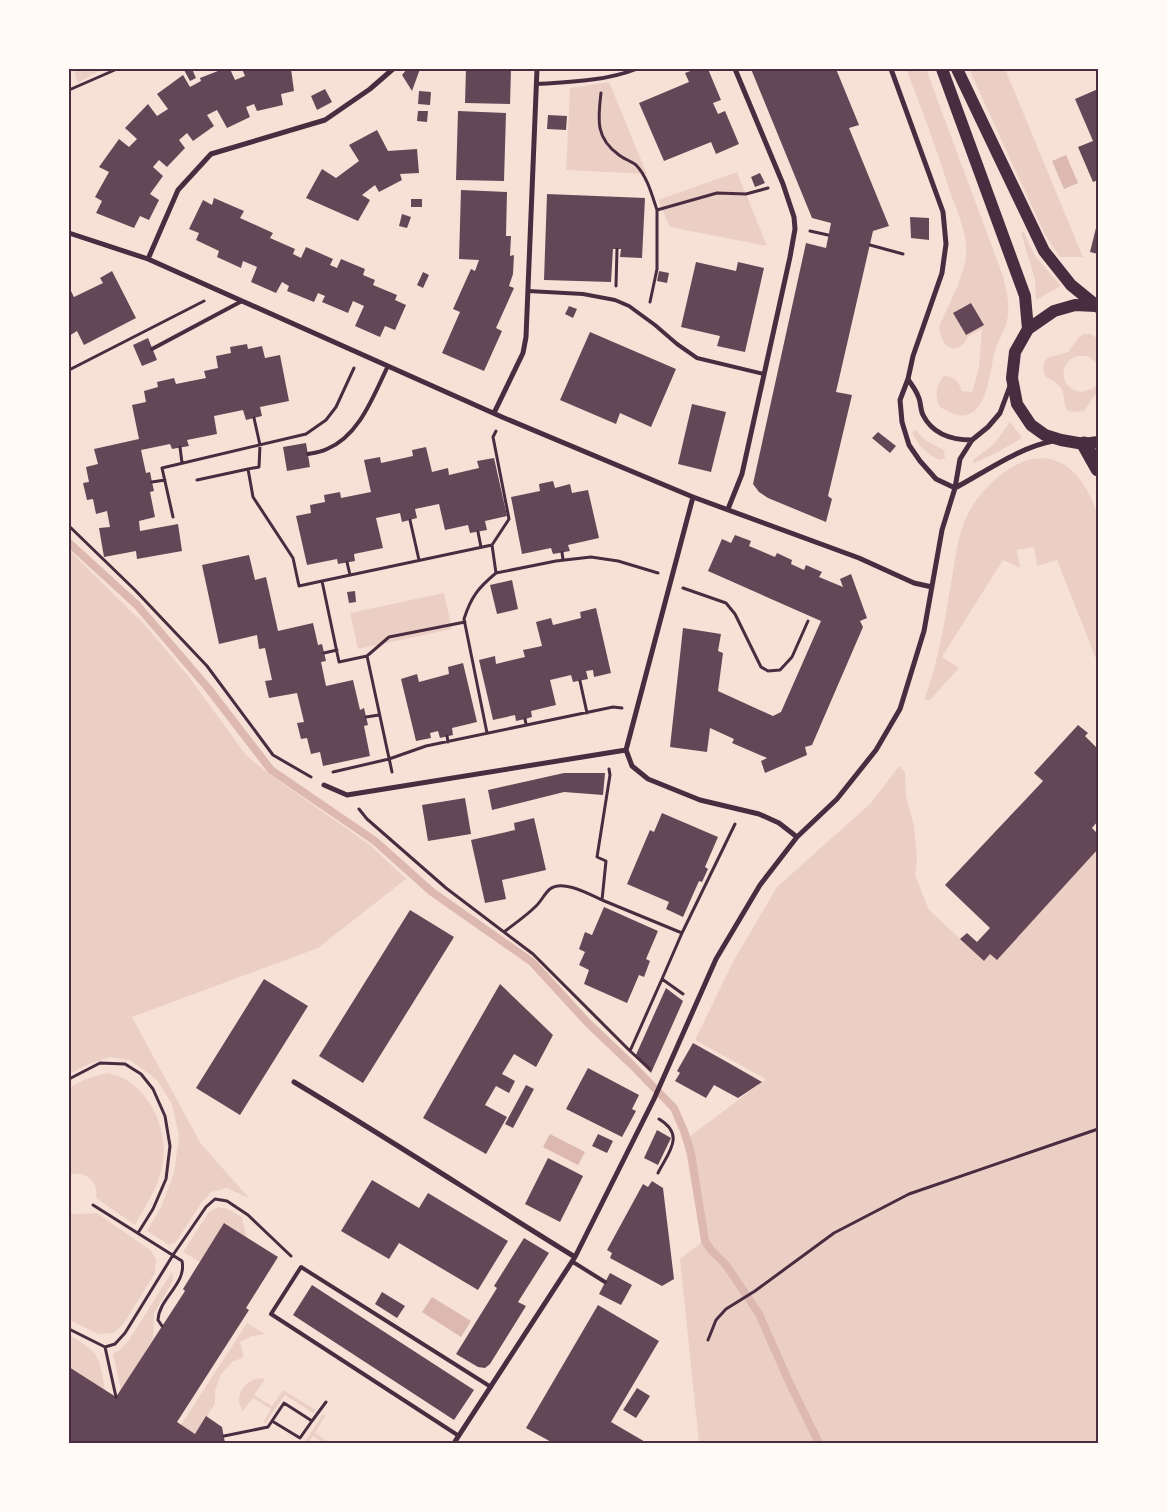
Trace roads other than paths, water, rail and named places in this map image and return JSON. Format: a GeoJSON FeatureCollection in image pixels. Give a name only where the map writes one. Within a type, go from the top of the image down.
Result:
{"type":"FeatureCollection","features":[{"type":"Feature","properties":{"kind":"highway"},"geometry":{"type":"LineString","coordinates":[[1091,443],[1098,469]]}},
{"type":"Feature","properties":{"kind":"main road"},"geometry":{"type":"LineString","coordinates":[[942,69],[1025,296],[1028,330]]}},
{"type":"Feature","properties":{"kind":"main road"},"geometry":{"type":"LineString","coordinates":[[957,69],[1044,251],[1071,285],[1097,307]]}},
{"type":"Feature","properties":{"kind":"main road"},"geometry":{"type":"LineString","coordinates":[[1091,443],[1061,440],[1045,435],[1031,426],[1018,404],[1012,378],[1016,352],[1028,330],[1054,311],[1074,305],[1097,307]]}},
{"type":"Feature","properties":{"kind":"street"},"geometry":{"type":"LineString","coordinates":[[148,259],[178,190],[211,154],[325,120],[370,89],[393,69]]}},
{"type":"Feature","properties":{"kind":"street"},"geometry":{"type":"LineString","coordinates":[[494,413],[522,353],[526,337],[537,69]]}},
{"type":"Feature","properties":{"kind":"street"},"geometry":{"type":"LineString","coordinates":[[728,509],[742,474],[795,229],[794,217],[783,184],[735,69]]}},
{"type":"Feature","properties":{"kind":"street"},"geometry":{"type":"LineString","coordinates":[[891,69],[943,212],[946,244],[942,273],[900,400],[902,422],[909,445],[936,479],[955,488]]}},
{"type":"Feature","properties":{"kind":"street"},"geometry":{"type":"LineString","coordinates":[[69,233],[148,259],[494,413],[693,497],[860,558],[914,583],[932,587]]}},
{"type":"Feature","properties":{"kind":"street"},"geometry":{"type":"LineString","coordinates":[[454,1443],[574,1259],[648,1112],[716,958],[760,885],[797,837],[838,799],[876,750],[900,709],[924,631],[942,530],[955,488],[960,459],[972,440],[988,427],[1000,413],[1012,378]]}},
{"type":"Feature","properties":{"kind":"street"},"geometry":{"type":"LineString","coordinates":[[908,379],[919,397],[922,413],[931,427],[942,435],[958,440],[972,440]]}},
{"type":"Feature","properties":{"kind":"street"},"geometry":{"type":"LineString","coordinates":[[955,488],[1027,450],[1043,443],[1061,440]]}},
{"type":"Feature","properties":{"kind":"street"},"geometry":{"type":"LineString","coordinates":[[693,497],[626,750],[632,766],[648,778],[700,800],[759,814],[779,823],[797,837]]}},
{"type":"Feature","properties":{"kind":"street"},"geometry":{"type":"LineString","coordinates":[[324,785],[347,795],[626,750]]}},
{"type":"Feature","properties":{"kind":"street"},"geometry":{"type":"LineString","coordinates":[[294,1082],[356,1119],[574,1259]]}},
{"type":"Feature","properties":{"kind":"lane"},"geometry":{"type":"LineString","coordinates":[[537,84],[568,82],[636,69]]}},
{"type":"Feature","properties":{"kind":"lane"},"geometry":{"type":"LineString","coordinates":[[528,291],[583,294],[615,300],[629,306],[645,317],[697,358],[764,374]]}},
{"type":"Feature","properties":{"kind":"lane"},"geometry":{"type":"LineString","coordinates":[[152,349],[242,301]]}},
{"type":"Feature","properties":{"kind":"lane"},"geometry":{"type":"LineString","coordinates":[[308,454],[326,450],[355,427],[370,403],[388,366]]}},
{"type":"Feature","properties":{"kind":"lane"},"geometry":{"type":"LineString","coordinates":[[574,1259],[605,1282]]}},
{"type":"Feature","properties":{"kind":"lane"},"geometry":{"type":"LineString","coordinates":[[459,1436],[271,1314],[301,1267],[492,1387]]}},
{"type":"Feature","properties":{"kind":"waterway"},"geometry":{"type":"LineString","coordinates":[[69,543],[137,605],[208,688],[271,770],[375,841],[432,892],[532,962],[587,1022],[674,1108],[691,1153],[705,1241],[726,1265],[759,1314],[819,1443]]}}]}
